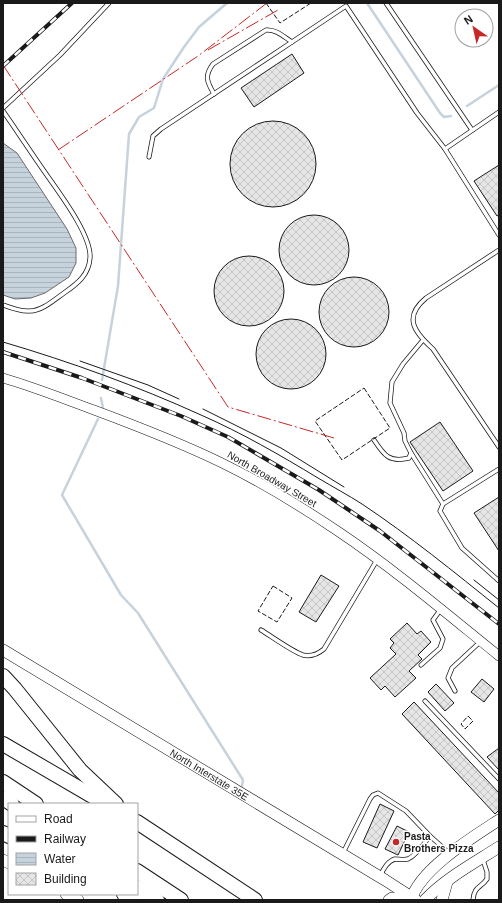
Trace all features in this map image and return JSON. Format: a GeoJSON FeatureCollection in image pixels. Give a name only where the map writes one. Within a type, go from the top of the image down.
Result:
{"type":"FeatureCollection","features":[{"type":"Feature","properties":{"kind":"highway"},"geometry":{"type":"LineString","coordinates":[[3,676],[80,770],[115,803]]}},
{"type":"Feature","properties":{"kind":"highway"},"geometry":{"type":"LineString","coordinates":[[3,744],[104,803]]}},
{"type":"Feature","properties":{"kind":"highway"},"geometry":{"type":"LineString","coordinates":[[3,782],[34,803]]}},
{"type":"Feature","properties":{"kind":"highway"},"geometry":{"type":"LineString","coordinates":[[138,823],[255,900]]}},
{"type":"Feature","properties":{"kind":"highway"},"geometry":{"type":"LineString","coordinates":[[138,872],[181,900]]}},
{"type":"Feature","properties":{"kind":"highway"},"geometry":{"type":"LineString","coordinates":[[138,888],[157,900]]}},
{"type":"Feature","properties":{"kind":"highway"},"geometry":{"type":"LineString","coordinates":[[126,895],[136,900]]}},
{"type":"Feature","properties":{"kind":"main road","name":"North Interstate 35E"},"geometry":{"type":"LineString","coordinates":[[3,650],[380,877],[411,899]]}},
{"type":"Feature","properties":{"kind":"main road"},"geometry":{"type":"LineString","coordinates":[[389,900],[392,898],[411,899],[421,882],[450,853],[499,820]]}},
{"type":"Feature","properties":{"kind":"main road"},"geometry":{"type":"LineString","coordinates":[[425,900],[432,892],[499,847]]}},
{"type":"Feature","properties":{"kind":"main road"},"geometry":{"type":"LineString","coordinates":[[442,900],[447,882]]}},
{"type":"Feature","properties":{"kind":"main road"},"geometry":{"type":"LineString","coordinates":[[68,895],[78,900]]}},
{"type":"Feature","properties":{"kind":"street","name":"North Broadway Street"},"geometry":{"type":"LineString","coordinates":[[3,378],[52,394],[130,423],[222,463],[276,492],[340,533],[377,560],[499,656]]}},
{"type":"Feature","properties":{"kind":"lane"},"geometry":{"type":"LineString","coordinates":[[3,305],[30,311],[44,306],[74,286],[88,269],[90,250],[83,232],[3,109],[60,55],[109,3]]}},
{"type":"Feature","properties":{"kind":"lane"},"geometry":{"type":"LineString","coordinates":[[386,3],[472,130]]}},
{"type":"Feature","properties":{"kind":"lane"},"geometry":{"type":"LineString","coordinates":[[149,157],[153,136],[160,129],[292,42],[345,5],[417,113],[445,149],[499,235]]}},
{"type":"Feature","properties":{"kind":"lane"},"geometry":{"type":"LineString","coordinates":[[214,94],[207,78],[208,71],[213,64],[266,30],[271,29],[292,42]]}},
{"type":"Feature","properties":{"kind":"lane"},"geometry":{"type":"LineString","coordinates":[[445,149],[499,112]]}},
{"type":"Feature","properties":{"kind":"lane"},"geometry":{"type":"LineString","coordinates":[[499,250],[426,298],[413,312],[413,321],[416,331],[433,349],[499,447]]}},
{"type":"Feature","properties":{"kind":"lane"},"geometry":{"type":"LineString","coordinates":[[423,340],[403,364],[392,382],[390,403],[404,433],[405,442],[443,504]]}},
{"type":"Feature","properties":{"kind":"lane"},"geometry":{"type":"LineString","coordinates":[[374,440],[384,454],[392,459],[400,460],[409,458],[411,453]]}},
{"type":"Feature","properties":{"kind":"lane"},"geometry":{"type":"LineString","coordinates":[[499,469],[443,504],[440,511],[462,548],[499,582]]}},
{"type":"Feature","properties":{"kind":"lane"},"geometry":{"type":"LineString","coordinates":[[261,630],[302,655],[314,655],[320,653],[324,649],[377,560]]}},
{"type":"Feature","properties":{"kind":"lane"},"geometry":{"type":"LineString","coordinates":[[421,666],[440,648],[443,640],[433,620],[441,609]]}},
{"type":"Feature","properties":{"kind":"lane"},"geometry":{"type":"LineString","coordinates":[[455,691],[448,678],[452,668],[481,641]]}},
{"type":"Feature","properties":{"kind":"lane"},"geometry":{"type":"LineString","coordinates":[[425,701],[499,779]]}},
{"type":"Feature","properties":{"kind":"lane"},"geometry":{"type":"LineString","coordinates":[[342,854],[370,799],[373,795],[378,793],[406,811],[430,836],[450,853]]}},
{"type":"Feature","properties":{"kind":"lane"},"geometry":{"type":"LineString","coordinates":[[380,877],[383,870],[390,862],[396,859],[408,859],[430,836]]}},
{"type":"Feature","properties":{"kind":"lane"},"geometry":{"type":"LineString","coordinates":[[473,900],[473,894],[476,888],[487,879],[487,872],[482,858]]}},
{"type":"Feature","properties":{"kind":"water"},"geometry":{"type":"Polygon","coordinates":[[[3,143],[17,153],[67,229],[76,248],[76,263],[69,277],[45,293],[31,298],[15,299],[3,295],[3,143]]]}},
{"type":"Feature","properties":{"kind":"building"},"geometry":{"type":"Polygon","coordinates":[[[292,54],[304,73],[254,107],[241,88],[292,54]]]}},
{"type":"Feature","properties":{"kind":"building"},"geometry":{"type":"Polygon","coordinates":[[[273,121],[289,124],[297,128],[309,140],[313,148],[316,164],[313,180],[309,188],[297,200],[289,204],[273,207],[257,204],[249,200],[237,188],[233,180],[230,164],[233,148],[237,140],[249,128],[257,124],[273,121]]]}},
{"type":"Feature","properties":{"kind":"building"},"geometry":{"type":"Polygon","coordinates":[[[499,165],[499,215],[497,216],[474,181],[499,165]]]}},
{"type":"Feature","properties":{"kind":"building"},"geometry":{"type":"Polygon","coordinates":[[[314,215],[327,218],[339,225],[346,237],[349,250],[346,263],[339,275],[327,282],[314,285],[301,282],[289,275],[282,263],[279,250],[282,237],[289,225],[301,218],[314,215]]]}},
{"type":"Feature","properties":{"kind":"building"},"geometry":{"type":"Polygon","coordinates":[[[249,256],[262,259],[274,266],[281,278],[284,291],[281,304],[274,316],[262,323],[249,326],[236,323],[224,316],[217,304],[214,291],[217,278],[224,266],[236,259],[249,256]]]}},
{"type":"Feature","properties":{"kind":"building"},"geometry":{"type":"Polygon","coordinates":[[[354,277],[367,280],[379,287],[386,299],[389,312],[386,325],[379,337],[367,344],[354,347],[341,344],[329,337],[322,325],[319,312],[322,299],[329,287],[341,280],[354,277]]]}},
{"type":"Feature","properties":{"kind":"building"},"geometry":{"type":"Polygon","coordinates":[[[291,319],[304,322],[316,329],[323,341],[326,354],[323,367],[316,379],[304,386],[291,389],[278,386],[266,379],[259,367],[256,354],[259,341],[266,329],[278,322],[291,319]]]}},
{"type":"Feature","properties":{"kind":"building"},"geometry":{"type":"Polygon","coordinates":[[[440,422],[473,471],[443,491],[410,442],[440,422]]]}},
{"type":"Feature","properties":{"kind":"building"},"geometry":{"type":"Polygon","coordinates":[[[499,497],[499,551],[474,513],[499,497]]]}},
{"type":"Feature","properties":{"kind":"building"},"geometry":{"type":"Polygon","coordinates":[[[321,575],[339,586],[316,622],[299,612],[321,575]]]}},
{"type":"Feature","properties":{"kind":"building"},"geometry":{"type":"Polygon","coordinates":[[[407,623],[417,634],[421,631],[431,642],[418,655],[422,659],[409,671],[416,678],[395,697],[385,686],[381,690],[370,678],[396,654],[390,648],[394,643],[390,639],[407,623]]]}},
{"type":"Feature","properties":{"kind":"building"},"geometry":{"type":"Polygon","coordinates":[[[482,679],[494,689],[484,702],[471,692],[482,679]]]}},
{"type":"Feature","properties":{"kind":"building"},"geometry":{"type":"Polygon","coordinates":[[[436,684],[454,703],[445,711],[428,692],[436,684]]]}},
{"type":"Feature","properties":{"kind":"building"},"geometry":{"type":"Polygon","coordinates":[[[414,702],[499,793],[499,810],[495,814],[402,714],[414,702]]]}},
{"type":"Feature","properties":{"kind":"building"},"geometry":{"type":"Polygon","coordinates":[[[499,748],[499,770],[487,757],[499,748]]]}},
{"type":"Feature","properties":{"kind":"building"},"geometry":{"type":"Polygon","coordinates":[[[380,804],[394,811],[377,848],[363,842],[380,804]]]}},
{"type":"Feature","properties":{"kind":"building"},"geometry":{"type":"Polygon","coordinates":[[[397,826],[409,832],[398,855],[385,849],[397,826]]]}},
{"type":"Feature","properties":{"kind":"waterway"},"geometry":{"type":"LineString","coordinates":[[102,380],[118,286],[129,134],[139,117],[154,108],[163,79],[184,47],[199,27],[227,3]]}},
{"type":"Feature","properties":{"kind":"waterway"},"geometry":{"type":"LineString","coordinates":[[367,3],[440,113],[444,117],[451,116]]}},
{"type":"Feature","properties":{"kind":"waterway"},"geometry":{"type":"LineString","coordinates":[[467,106],[499,85]]}},
{"type":"Feature","properties":{"kind":"waterway"},"geometry":{"type":"LineString","coordinates":[[101,398],[103,408]]}},
{"type":"Feature","properties":{"kind":"waterway"},"geometry":{"type":"LineString","coordinates":[[98,419],[62,495],[121,595],[138,613],[243,780],[242,786]]}},
{"type":"Feature","properties":{"kind":"tram line"},"geometry":{"type":"LineString","coordinates":[[3,342],[79,366],[128,384],[177,404],[246,437],[380,516],[415,541],[499,608]]}},
{"type":"Feature","properties":{"kind":"tram line"},"geometry":{"type":"LineString","coordinates":[[80,361],[148,385],[179,399]]}},
{"type":"Feature","properties":{"kind":"tram line"},"geometry":{"type":"LineString","coordinates":[[203,409],[281,448],[344,487]]}},
{"type":"Feature","properties":{"kind":"tram line"},"geometry":{"type":"LineString","coordinates":[[474,580],[499,600]]}},
{"type":"Feature","properties":{"kind":"railway"},"geometry":{"type":"LineString","coordinates":[[3,66],[72,3]]}},
{"type":"Feature","properties":{"kind":"railway"},"geometry":{"type":"LineString","coordinates":[[3,352],[82,378],[181,416],[228,437],[319,490],[380,531],[499,624]]}},
{"type":"Feature","properties":{"kind":"fence"},"geometry":{"type":"LineString","coordinates":[[266,3],[280,23],[311,3]]}},
{"type":"Feature","properties":{"kind":"fence"},"geometry":{"type":"LineString","coordinates":[[364,388],[390,428],[342,460],[315,421],[364,388]]}},
{"type":"Feature","properties":{"kind":"fence"},"geometry":{"type":"LineString","coordinates":[[273,586],[292,598],[277,622],[258,611],[273,586]]}},
{"type":"Feature","properties":{"kind":"fence"},"geometry":{"type":"LineString","coordinates":[[468,716],[473,721],[465,729],[461,724],[468,716]]}},
{"type":"Feature","properties":{"kind":"power"},"geometry":{"type":"LineString","coordinates":[[58,150],[198,56],[267,3]]}},
{"type":"Feature","properties":{"kind":"power"},"geometry":{"type":"LineString","coordinates":[[208,50],[278,10]]}},
{"type":"Feature","properties":{"kind":"power"},"geometry":{"type":"LineString","coordinates":[[3,65],[228,407],[334,438]]}},
{"type":"Feature","properties":{"kind":"place","name":"Pasta Brothers Pizza"},"geometry":{"type":"Point","coordinates":[396,842]}}]}
